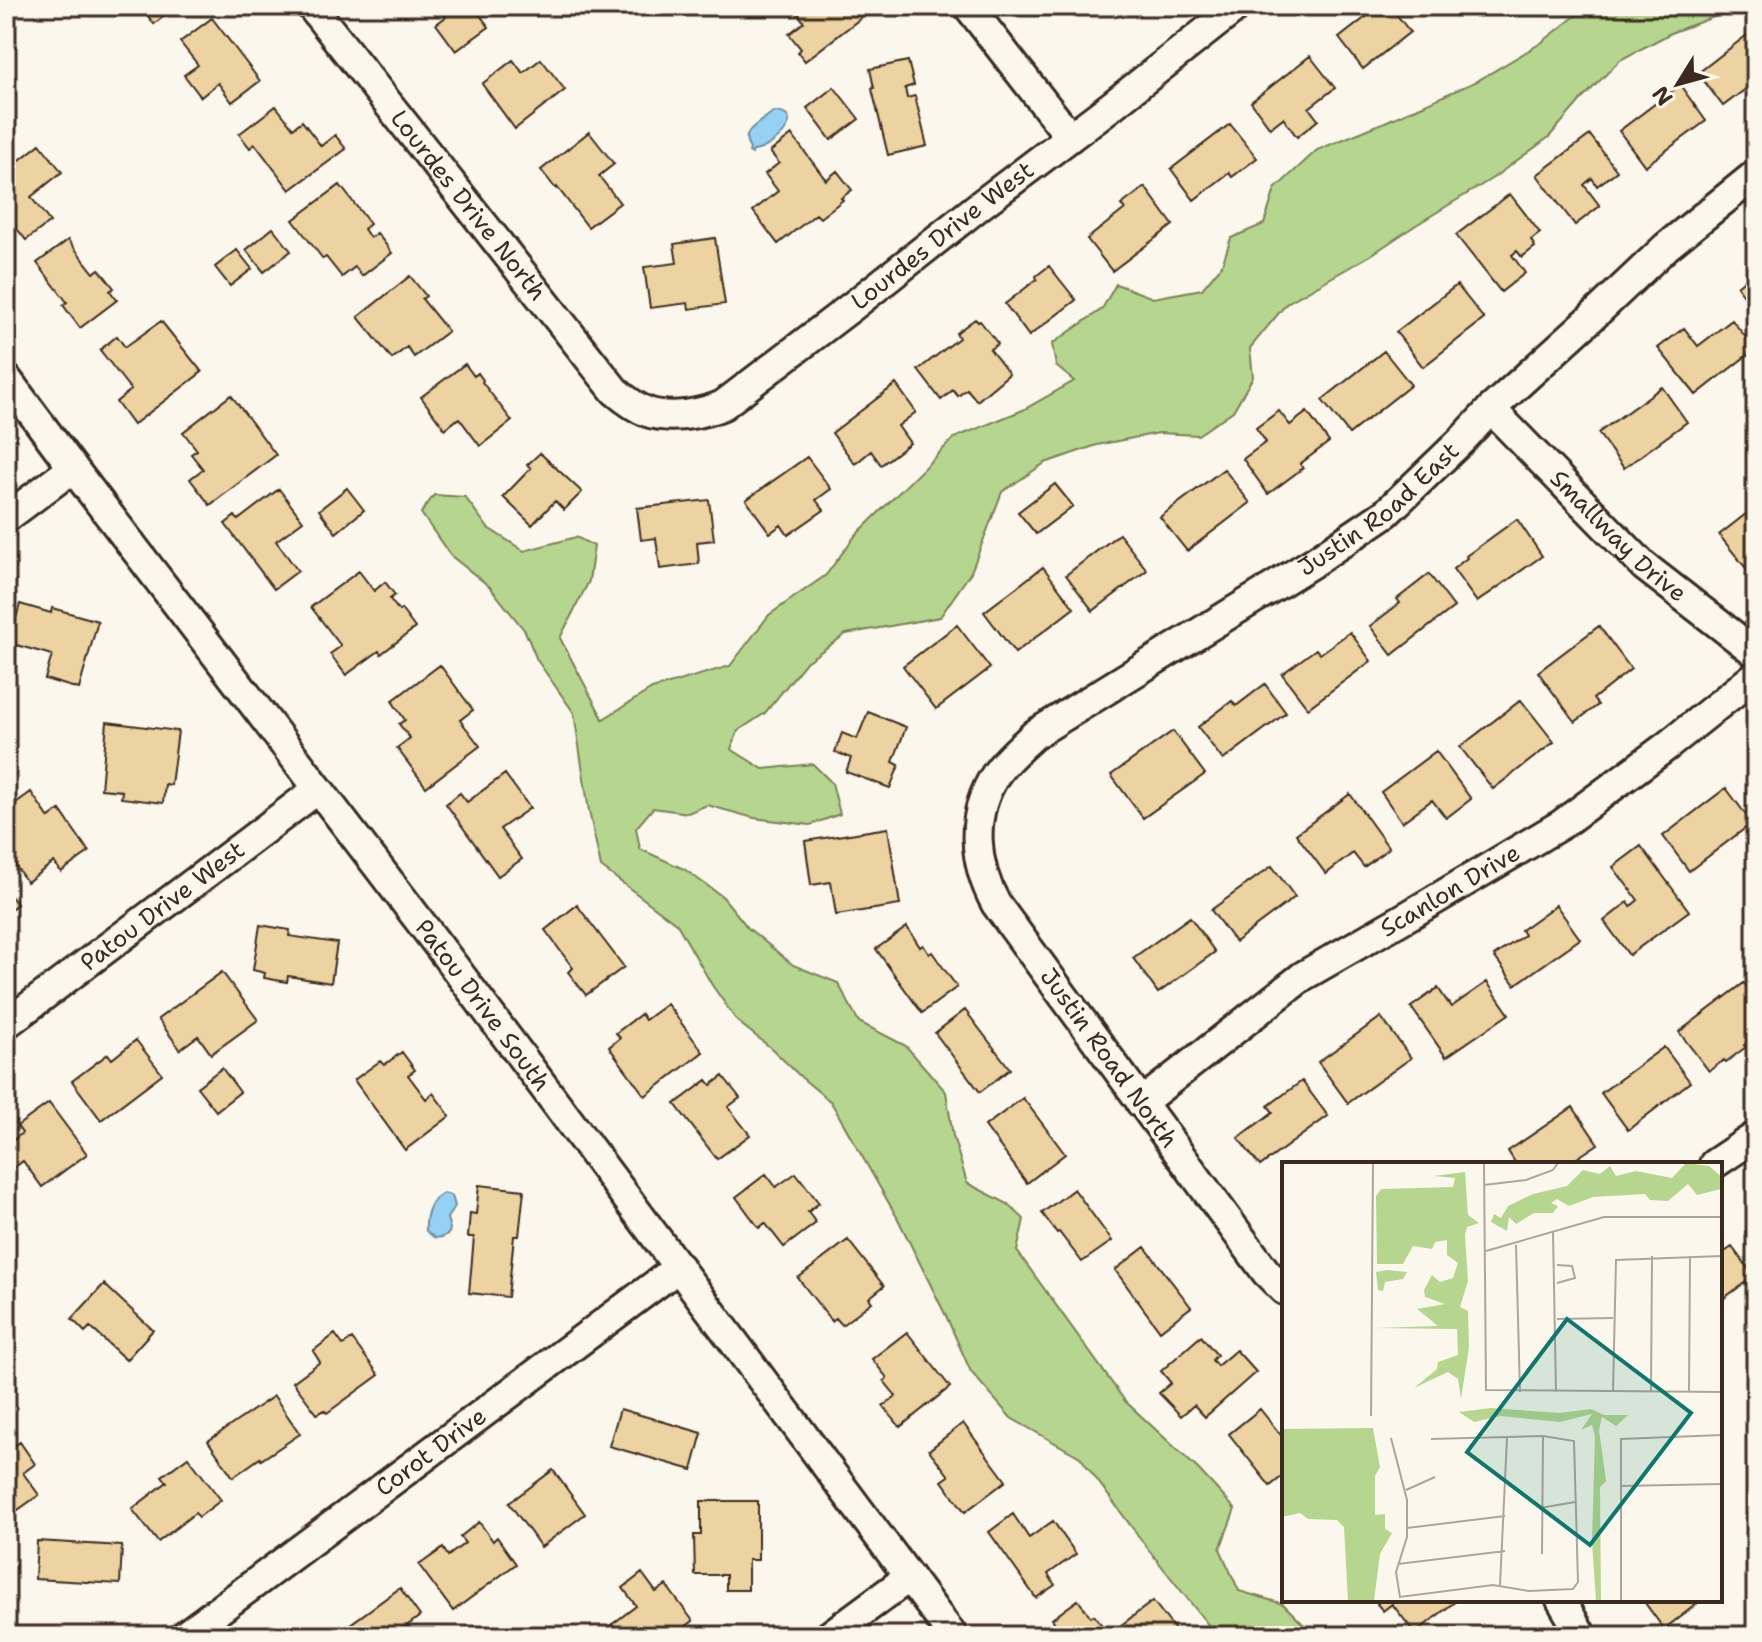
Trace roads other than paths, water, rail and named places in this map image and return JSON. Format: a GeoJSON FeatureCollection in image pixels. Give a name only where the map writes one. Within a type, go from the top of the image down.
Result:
{"type":"FeatureCollection","features":[{"type":"Feature","properties":{"kind":"street","name":"Lourdes Drive North"},"geometry":{"type":"LineString","coordinates":[[311,6],[605,379],[629,403]]}},
{"type":"Feature","properties":{"kind":"street"},"geometry":{"type":"LineString","coordinates":[[968,6],[1070,137]]}},
{"type":"Feature","properties":{"kind":"street","name":"Lourdes Drive West"},"geometry":{"type":"LineString","coordinates":[[629,403],[646,413],[663,417],[707,412],[723,405],[1238,6]]}},
{"type":"Feature","properties":{"kind":"street","name":"Justin Road East"},"geometry":{"type":"LineString","coordinates":[[981,807],[995,776],[1035,734],[1312,563],[1386,513],[1491,409],[1666,247],[1756,174]]}},
{"type":"Feature","properties":{"kind":"street","name":"Patou Drive South"},"geometry":{"type":"LineString","coordinates":[[6,378],[372,857],[953,1636]]}},
{"type":"Feature","properties":{"kind":"street","name":"Smallway Drive"},"geometry":{"type":"LineString","coordinates":[[1491,409],[1644,566],[1756,653]]}},
{"type":"Feature","properties":{"kind":"street"},"geometry":{"type":"LineString","coordinates":[[6,518],[73,468]]}},
{"type":"Feature","properties":{"kind":"street","name":"Scanlon Drive"},"geometry":{"type":"LineString","coordinates":[[1141,1103],[1303,976],[1562,824],[1756,675]]}},
{"type":"Feature","properties":{"kind":"street","name":"Patou Drive West"},"geometry":{"type":"LineString","coordinates":[[6,1024],[318,789]]}},
{"type":"Feature","properties":{"kind":"street","name":"Justin Road North"},"geometry":{"type":"LineString","coordinates":[[981,807],[977,844],[981,870],[992,896],[1266,1272],[1282,1288]]}},
{"type":"Feature","properties":{"kind":"street"},"geometry":{"type":"LineString","coordinates":[[1717,1162],[1756,1136]]}},
{"type":"Feature","properties":{"kind":"street","name":"Corot Drive"},"geometry":{"type":"LineString","coordinates":[[184,1636],[679,1267]]}},
{"type":"Feature","properties":{"kind":"street"},"geometry":{"type":"LineString","coordinates":[[829,1636],[909,1577]]}},
{"type":"Feature","properties":{"kind":"street"},"geometry":{"type":"LineString","coordinates":[[1562,1602],[1582,1636]]}},
{"type":"Feature","properties":{"kind":"water"},"geometry":{"type":"Polygon","coordinates":[[[773,112],[789,118],[788,125],[778,138],[752,154],[747,143],[749,132],[773,112]]]}},
{"type":"Feature","properties":{"kind":"water"},"geometry":{"type":"Polygon","coordinates":[[[444,1193],[452,1196],[455,1206],[447,1218],[449,1233],[435,1238],[426,1231],[426,1219],[432,1203],[444,1193]]]}}]}
